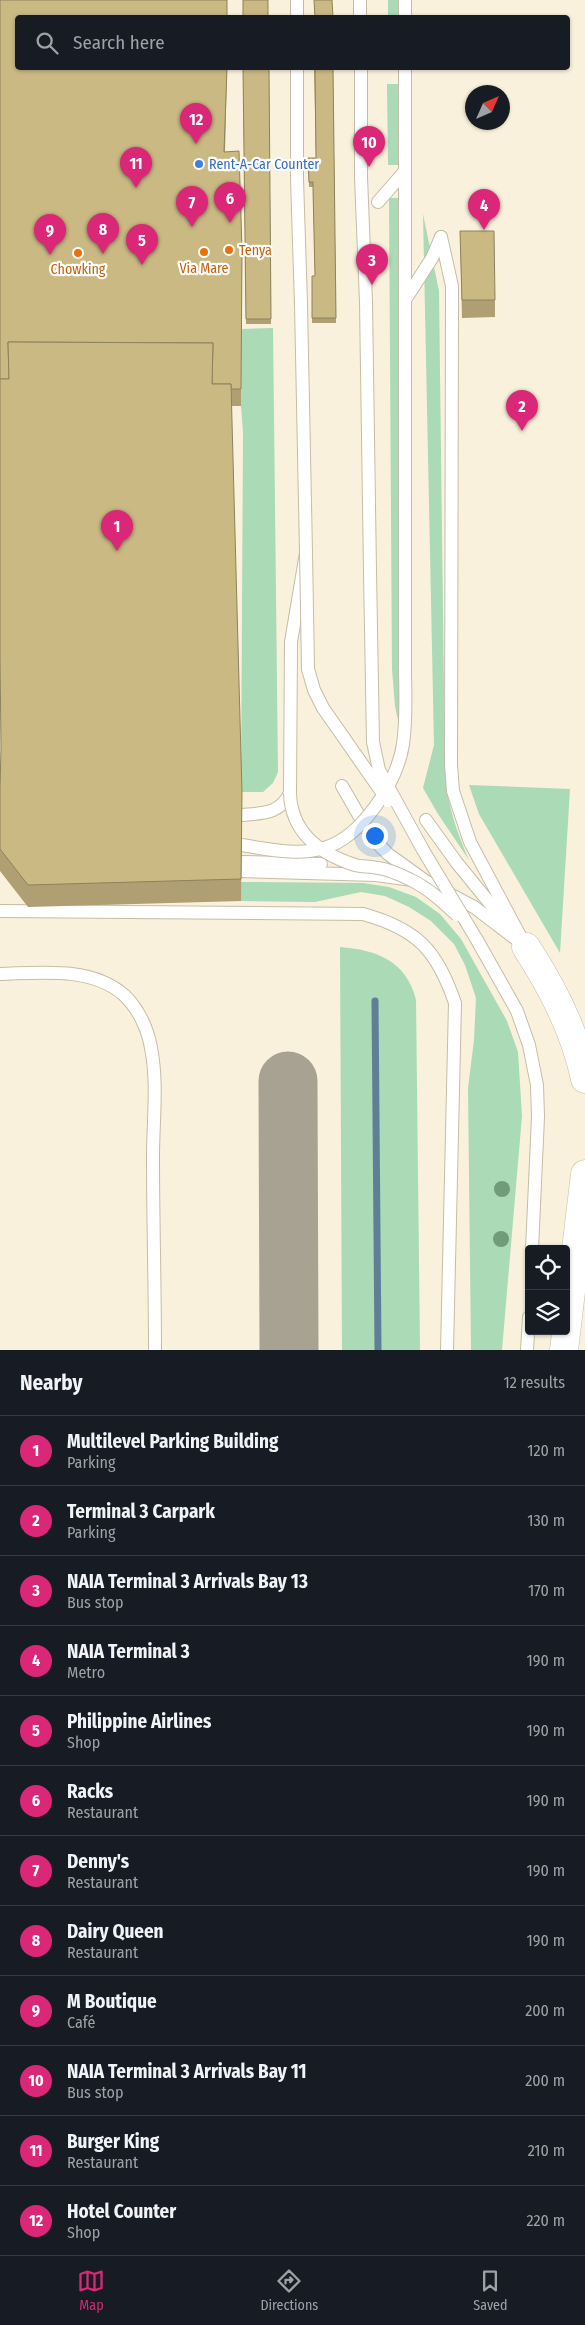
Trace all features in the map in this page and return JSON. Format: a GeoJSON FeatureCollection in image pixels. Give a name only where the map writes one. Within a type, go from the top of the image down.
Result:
{"type":"FeatureCollection","features":[{"type":"Feature","properties":{"kind":"main road"},"geometry":{"type":"LineString","coordinates":[[526,947],[560,1007],[577,1050],[585,1079]]}},
{"type":"Feature","properties":{"kind":"main road"},"geometry":{"type":"LineString","coordinates":[[564,1350],[585,1174]]}},
{"type":"Feature","properties":{"kind":"lane"},"geometry":{"type":"LineString","coordinates":[[297,0],[297,15]]}},
{"type":"Feature","properties":{"kind":"lane"},"geometry":{"type":"LineString","coordinates":[[360,0],[360,15]]}},
{"type":"Feature","properties":{"kind":"lane"},"geometry":{"type":"LineString","coordinates":[[406,0],[406,15]]}},
{"type":"Feature","properties":{"kind":"lane"},"geometry":{"type":"LineString","coordinates":[[297,70],[296,179],[301,304],[308,669],[314,690],[323,708],[423,850]]}},
{"type":"Feature","properties":{"kind":"lane"},"geometry":{"type":"LineString","coordinates":[[361,70],[361,177],[366,312],[373,742],[379,770],[423,850],[517,1011],[529,1045],[537,1085],[538,1117],[532,1245]]}},
{"type":"Feature","properties":{"kind":"lane"},"geometry":{"type":"LineString","coordinates":[[241,845],[305,852],[325,848],[340,840],[370,813],[390,784],[404,744],[406,512],[405,70]]}},
{"type":"Feature","properties":{"kind":"lane"},"geometry":{"type":"LineString","coordinates":[[378,202],[405,171]]}},
{"type":"Feature","properties":{"kind":"lane"},"geometry":{"type":"LineString","coordinates":[[406,298],[432,258],[441,237],[452,286],[451,765],[453,791],[470,842],[526,947]]}},
{"type":"Feature","properties":{"kind":"lane"},"geometry":{"type":"LineString","coordinates":[[306,553],[291,642],[290,793],[293,814],[308,839],[328,853],[356,866]]}},
{"type":"Feature","properties":{"kind":"lane"},"geometry":{"type":"LineString","coordinates":[[342,786],[372,838],[388,854],[427,882],[474,907],[526,947]]}},
{"type":"Feature","properties":{"kind":"lane"},"geometry":{"type":"LineString","coordinates":[[242,815],[274,812],[286,802],[290,793]]}},
{"type":"Feature","properties":{"kind":"lane"},"geometry":{"type":"LineString","coordinates":[[426,820],[457,863],[526,947]]}},
{"type":"Feature","properties":{"kind":"lane"},"geometry":{"type":"LineString","coordinates":[[427,882],[376,875],[241,867],[356,866],[380,868],[410,880],[432,893],[456,914],[477,940]]}},
{"type":"Feature","properties":{"kind":"lane"},"geometry":{"type":"LineString","coordinates":[[0,912],[363,914],[389,921],[416,936],[433,957],[447,981],[455,1003],[447,1350]]}},
{"type":"Feature","properties":{"kind":"lane"},"geometry":{"type":"LineString","coordinates":[[0,974],[60,973],[88,977],[116,988],[125,996],[143,1021],[151,1046],[155,1070],[153,1156],[155,1350]]}},
{"type":"Feature","properties":{"kind":"lane"},"geometry":{"type":"LineString","coordinates":[[527,1350],[528,1335]]}},
{"type":"Feature","properties":{"kind":"green space"},"geometry":{"type":"Polygon","coordinates":[[[388,0],[400,0],[400,15],[388,15],[388,0]]]}},
{"type":"Feature","properties":{"kind":"green space"},"geometry":{"type":"Polygon","coordinates":[[[387,84],[401,84],[403,165],[388,165],[387,84]]]}},
{"type":"Feature","properties":{"kind":"green space"},"geometry":{"type":"Polygon","coordinates":[[[389,198],[402,198],[402,739],[395,706],[392,669],[389,198]]]}},
{"type":"Feature","properties":{"kind":"green space"},"geometry":{"type":"Polygon","coordinates":[[[423,214],[439,291],[445,772],[453,817],[469,860],[423,788],[434,745],[423,214]]]}},
{"type":"Feature","properties":{"kind":"green space"},"geometry":{"type":"Polygon","coordinates":[[[273,328],[278,772],[273,783],[263,792],[241,792],[242,329],[273,328]]]}},
{"type":"Feature","properties":{"kind":"green space"},"geometry":{"type":"Polygon","coordinates":[[[469,785],[570,789],[560,953],[479,814],[469,785]]]}},
{"type":"Feature","properties":{"kind":"green space"},"geometry":{"type":"Polygon","coordinates":[[[241,882],[363,883],[389,887],[416,897],[440,914],[461,939],[507,1021],[518,1052],[522,1116],[502,1350],[471,1350],[468,1088],[474,1040],[476,998],[465,965],[454,944],[431,921],[409,907],[385,896],[361,892],[315,902],[241,901],[241,882]]]}},
{"type":"Feature","properties":{"kind":"green space"},"geometry":{"type":"Polygon","coordinates":[[[340,947],[366,951],[397,966],[405,975],[416,1000],[420,1350],[342,1350],[340,947]]]}},
{"type":"Feature","properties":{"kind":"building"},"geometry":{"type":"Polygon","coordinates":[[[0,0],[227,0],[227,15],[15,15],[15,70],[227,70],[224,152],[239,151],[242,251],[241,389],[231,389],[231,384],[212,384],[213,343],[8,342],[9,379],[0,379],[0,0]]]}},
{"type":"Feature","properties":{"kind":"building"},"geometry":{"type":"Polygon","coordinates":[[[243,0],[268,0],[268,15],[243,15],[243,0]]]}},
{"type":"Feature","properties":{"kind":"building"},"geometry":{"type":"Polygon","coordinates":[[[314,0],[332,0],[333,15],[315,15],[314,0]]]}},
{"type":"Feature","properties":{"kind":"building"},"geometry":{"type":"Polygon","coordinates":[[[243,70],[269,70],[271,319],[246,319],[243,70]]]}},
{"type":"Feature","properties":{"kind":"building"},"geometry":{"type":"Polygon","coordinates":[[[315,70],[333,70],[336,318],[312,318],[312,276],[315,276],[313,182],[309,182],[308,158],[316,158],[315,70]]]}},
{"type":"Feature","properties":{"kind":"building"},"geometry":{"type":"Polygon","coordinates":[[[460,231],[494,231],[495,300],[462,300],[460,231]]]}},
{"type":"Feature","properties":{"kind":"building"},"geometry":{"type":"Polygon","coordinates":[[[8,342],[213,343],[212,384],[231,384],[242,793],[241,879],[28,885],[0,849],[0,379],[9,379],[8,342]]]}},
{"type":"Feature","properties":{"kind":"waterway"},"geometry":{"type":"LineString","coordinates":[[375,1001],[378,1350]]}},
{"type":"Feature","properties":{"kind":"taxiway"},"geometry":{"type":"LineString","coordinates":[[288,1081],[289,1350]]}},
{"type":"Feature","properties":{"kind":"place","name":"Hotel Counter"},"geometry":{"type":"Point","coordinates":[196,144]}},
{"type":"Feature","properties":{"kind":"place","name":"Rent-A-Car Counter"},"geometry":{"type":"Point","coordinates":[199,164]}},
{"type":"Feature","properties":{"kind":"place","name":"NAIA Terminal 3 Arrivals Bay 11"},"geometry":{"type":"Point","coordinates":[369,167]}},
{"type":"Feature","properties":{"kind":"place","name":"Burger King"},"geometry":{"type":"Point","coordinates":[136,188]}},
{"type":"Feature","properties":{"kind":"place","name":"Racks"},"geometry":{"type":"Point","coordinates":[230,223]}},
{"type":"Feature","properties":{"kind":"place","name":"Denny's"},"geometry":{"type":"Point","coordinates":[192,227]}},
{"type":"Feature","properties":{"kind":"place","name":"NAIA Terminal 3"},"geometry":{"type":"Point","coordinates":[484,230]}},
{"type":"Feature","properties":{"kind":"place","name":"Tenya"},"geometry":{"type":"Point","coordinates":[229,250]}},
{"type":"Feature","properties":{"kind":"place","name":"Via Mare"},"geometry":{"type":"Point","coordinates":[204,252]}},
{"type":"Feature","properties":{"kind":"place","name":"Chowking"},"geometry":{"type":"Point","coordinates":[78,253]}},
{"type":"Feature","properties":{"kind":"place","name":"Dairy Queen"},"geometry":{"type":"Point","coordinates":[103,254]}},
{"type":"Feature","properties":{"kind":"place","name":"M Boutique"},"geometry":{"type":"Point","coordinates":[50,255]}},
{"type":"Feature","properties":{"kind":"place","name":"Philippine Airlines"},"geometry":{"type":"Point","coordinates":[142,265]}},
{"type":"Feature","properties":{"kind":"place","name":"NAIA Terminal 3 Arrivals Bay 13"},"geometry":{"type":"Point","coordinates":[372,285]}},
{"type":"Feature","properties":{"kind":"place","name":"Terminal 3 Carpark"},"geometry":{"type":"Point","coordinates":[522,431]}},
{"type":"Feature","properties":{"kind":"place","name":"Multilevel Parking Building"},"geometry":{"type":"Point","coordinates":[117,551]}}]}
